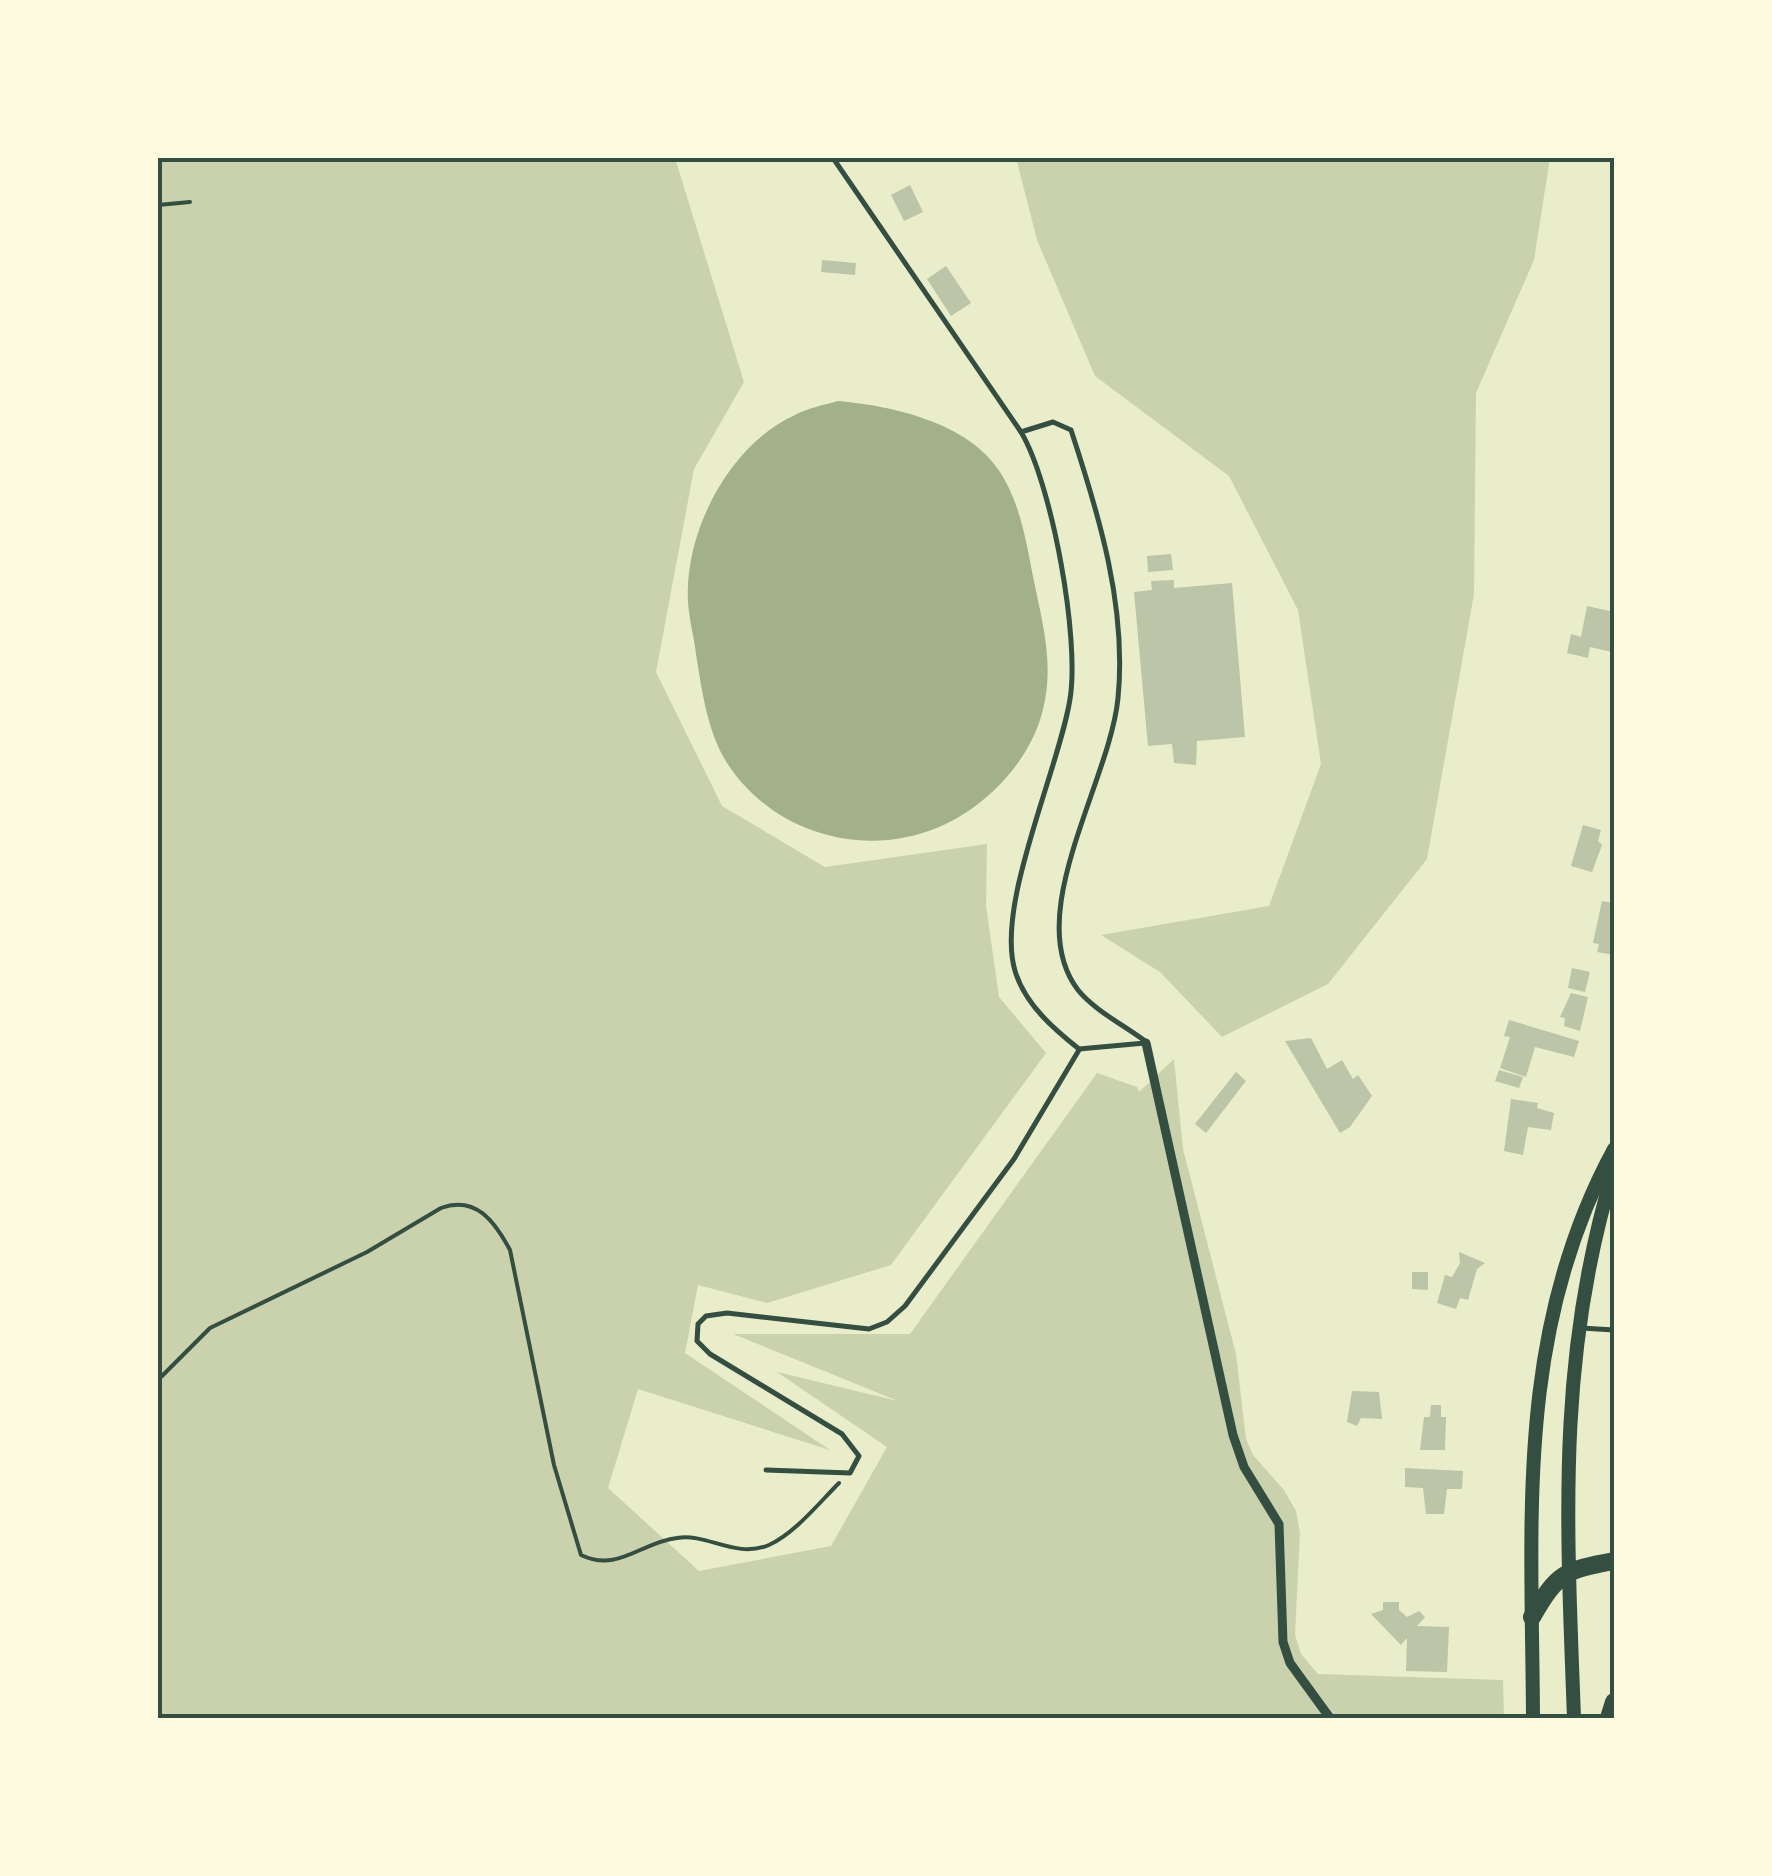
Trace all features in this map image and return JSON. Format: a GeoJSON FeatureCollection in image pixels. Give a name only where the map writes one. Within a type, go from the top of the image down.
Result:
{"type":"FeatureCollection","features":[{"type":"Feature","properties":{"kind":"highway"},"geometry":{"type":"LineString","coordinates":[[1532,1618],[1552,1583],[1568,1570],[1614,1561]]}},
{"type":"Feature","properties":{"kind":"highway"},"geometry":{"type":"LineString","coordinates":[[1610,1718],[1614,1702]]}},
{"type":"Feature","properties":{"kind":"main road"},"geometry":{"type":"LineString","coordinates":[[1533,1718],[1530,1458],[1536,1396],[1548,1334],[1571,1255],[1614,1149]]}},
{"type":"Feature","properties":{"kind":"main road"},"geometry":{"type":"LineString","coordinates":[[1574,1718],[1568,1570],[1569,1399],[1578,1328],[1614,1169]]}},
{"type":"Feature","properties":{"kind":"street"},"geometry":{"type":"LineString","coordinates":[[1146,1043],[1233,1434],[1244,1467],[1279,1524],[1283,1642],[1290,1663],[1330,1718]]}},
{"type":"Feature","properties":{"kind":"lane"},"geometry":{"type":"LineString","coordinates":[[833,158],[1021,432],[1035,456],[1048,505],[1074,660],[1070,700],[1014,912],[1015,972],[1050,1026],[1079,1049],[1146,1043]]}},
{"type":"Feature","properties":{"kind":"lane"},"geometry":{"type":"LineString","coordinates":[[1021,432],[1053,422],[1071,430],[1090,480],[1106,552],[1120,660],[1113,732],[1058,903],[1064,964],[1080,993],[1146,1043]]}},
{"type":"Feature","properties":{"kind":"lane"},"geometry":{"type":"LineString","coordinates":[[766,1470],[850,1473],[859,1456],[855,1445],[710,1354],[697,1341],[698,1324],[706,1316],[727,1313],[869,1329],[887,1322],[906,1306],[1014,1159],[1079,1049]]}},
{"type":"Feature","properties":{"kind":"lane"},"geometry":{"type":"LineString","coordinates":[[1578,1328],[1614,1330]]}},
{"type":"Feature","properties":{"kind":"path"},"geometry":{"type":"LineString","coordinates":[[158,205],[190,202]]}},
{"type":"Feature","properties":{"kind":"path"},"geometry":{"type":"LineString","coordinates":[[158,1380],[210,1328],[366,1252],[441,1208],[471,1204],[496,1224],[510,1250],[554,1465],[582,1555],[598,1562],[625,1559],[681,1536],[742,1550],[770,1544],[850,1473]]}},
{"type":"Feature","properties":{"kind":"shaded area"},"geometry":{"type":"Polygon","coordinates":[[[158,158],[675,158],[744,382],[694,469],[656,672],[722,806],[825,867],[987,844],[986,905],[999,997],[1046,1053],[891,1265],[767,1303],[698,1285],[685,1353],[830,1450],[638,1389],[608,1488],[699,1571],[831,1546],[887,1447],[777,1372],[898,1401],[733,1334],[910,1334],[1097,1073],[1137,1087],[1139,1092],[1174,1059],[1183,1149],[1236,1354],[1246,1439],[1253,1455],[1284,1490],[1296,1511],[1300,1533],[1295,1635],[1301,1654],[1318,1674],[1503,1680],[1504,1718],[158,1718],[158,158]]]}},
{"type":"Feature","properties":{"kind":"shaded area"},"geometry":{"type":"Polygon","coordinates":[[[1016,158],[1550,158],[1534,260],[1476,393],[1474,594],[1427,859],[1328,984],[1222,1037],[1160,972],[1101,935],[1269,906],[1321,764],[1298,610],[1229,476],[1095,376],[1037,240],[1016,158]]]}},
{"type":"Feature","properties":{"kind":"shaded area"},"geometry":{"type":"Polygon","coordinates":[[[838,401],[882,407],[927,420],[949,429],[986,455],[1000,472],[1019,513],[1047,653],[1047,686],[1040,720],[1024,753],[1001,784],[972,809],[939,827],[881,840],[851,840],[822,834],[769,807],[746,787],[720,751],[710,724],[689,608],[694,547],[715,494],[731,469],[771,429],[800,413],[838,401]]]}},
{"type":"Feature","properties":{"kind":"building"},"geometry":{"type":"Polygon","coordinates":[[[910,185],[923,212],[904,221],[891,195],[910,185]]]}},
{"type":"Feature","properties":{"kind":"building"},"geometry":{"type":"Polygon","coordinates":[[[822,260],[856,263],[855,275],[821,272],[822,260]]]}},
{"type":"Feature","properties":{"kind":"building"},"geometry":{"type":"Polygon","coordinates":[[[946,266],[971,303],[951,316],[927,279],[946,266]]]}},
{"type":"Feature","properties":{"kind":"building"},"geometry":{"type":"Polygon","coordinates":[[[1171,554],[1173,570],[1148,572],[1147,556],[1171,554]]]}},
{"type":"Feature","properties":{"kind":"building"},"geometry":{"type":"Polygon","coordinates":[[[1174,580],[1174,588],[1232,583],[1245,737],[1197,741],[1196,765],[1174,763],[1172,744],[1148,746],[1134,592],[1152,590],[1151,581],[1174,580]]]}},
{"type":"Feature","properties":{"kind":"building"},"geometry":{"type":"Polygon","coordinates":[[[1587,606],[1614,612],[1612,652],[1590,647],[1588,658],[1567,653],[1571,634],[1581,637],[1587,606]]]}},
{"type":"Feature","properties":{"kind":"building"},"geometry":{"type":"Polygon","coordinates":[[[1583,825],[1601,830],[1598,841],[1602,845],[1592,872],[1571,866],[1583,825]]]}},
{"type":"Feature","properties":{"kind":"building"},"geometry":{"type":"Polygon","coordinates":[[[1602,901],[1614,903],[1614,955],[1597,952],[1599,944],[1593,943],[1602,901]]]}},
{"type":"Feature","properties":{"kind":"building"},"geometry":{"type":"Polygon","coordinates":[[[1572,968],[1590,972],[1585,992],[1568,988],[1572,968]]]}},
{"type":"Feature","properties":{"kind":"building"},"geometry":{"type":"Polygon","coordinates":[[[1571,993],[1588,997],[1580,1031],[1564,1026],[1565,1018],[1560,1017],[1571,993]]]}},
{"type":"Feature","properties":{"kind":"building"},"geometry":{"type":"Polygon","coordinates":[[[1509,1020],[1579,1041],[1574,1057],[1535,1047],[1526,1077],[1500,1068],[1510,1037],[1504,1036],[1509,1020]]]}},
{"type":"Feature","properties":{"kind":"building"},"geometry":{"type":"Polygon","coordinates":[[[1311,1038],[1327,1069],[1342,1060],[1353,1079],[1358,1075],[1372,1096],[1350,1127],[1340,1133],[1285,1041],[1311,1038]]]}},
{"type":"Feature","properties":{"kind":"building"},"geometry":{"type":"Polygon","coordinates":[[[1499,1070],[1523,1077],[1519,1088],[1495,1081],[1499,1070]]]}},
{"type":"Feature","properties":{"kind":"building"},"geometry":{"type":"Polygon","coordinates":[[[1236,1072],[1246,1081],[1206,1133],[1195,1124],[1236,1072]]]}},
{"type":"Feature","properties":{"kind":"building"},"geometry":{"type":"Polygon","coordinates":[[[1511,1099],[1538,1103],[1537,1108],[1554,1113],[1551,1130],[1528,1127],[1523,1155],[1504,1151],[1511,1099]]]}},
{"type":"Feature","properties":{"kind":"building"},"geometry":{"type":"Polygon","coordinates":[[[1459,1252],[1485,1263],[1477,1269],[1468,1300],[1460,1298],[1456,1309],[1437,1303],[1445,1275],[1452,1277],[1460,1263],[1459,1252]]]}},
{"type":"Feature","properties":{"kind":"building"},"geometry":{"type":"Polygon","coordinates":[[[1412,1272],[1428,1272],[1428,1290],[1412,1289],[1412,1272]]]}},
{"type":"Feature","properties":{"kind":"building"},"geometry":{"type":"Polygon","coordinates":[[[1352,1391],[1379,1392],[1382,1419],[1361,1418],[1357,1426],[1347,1422],[1352,1391]]]}},
{"type":"Feature","properties":{"kind":"building"},"geometry":{"type":"Polygon","coordinates":[[[1431,1405],[1441,1405],[1441,1417],[1446,1417],[1445,1450],[1420,1450],[1424,1417],[1430,1417],[1431,1405]]]}},
{"type":"Feature","properties":{"kind":"building"},"geometry":{"type":"Polygon","coordinates":[[[1405,1468],[1463,1471],[1462,1489],[1447,1489],[1444,1514],[1426,1514],[1423,1488],[1405,1487],[1405,1468]]]}},
{"type":"Feature","properties":{"kind":"building"},"geometry":{"type":"Polygon","coordinates":[[[1383,1602],[1399,1602],[1399,1610],[1407,1617],[1419,1611],[1425,1617],[1417,1626],[1449,1627],[1447,1672],[1406,1671],[1407,1638],[1401,1645],[1371,1614],[1383,1610],[1383,1602]]]}}]}
